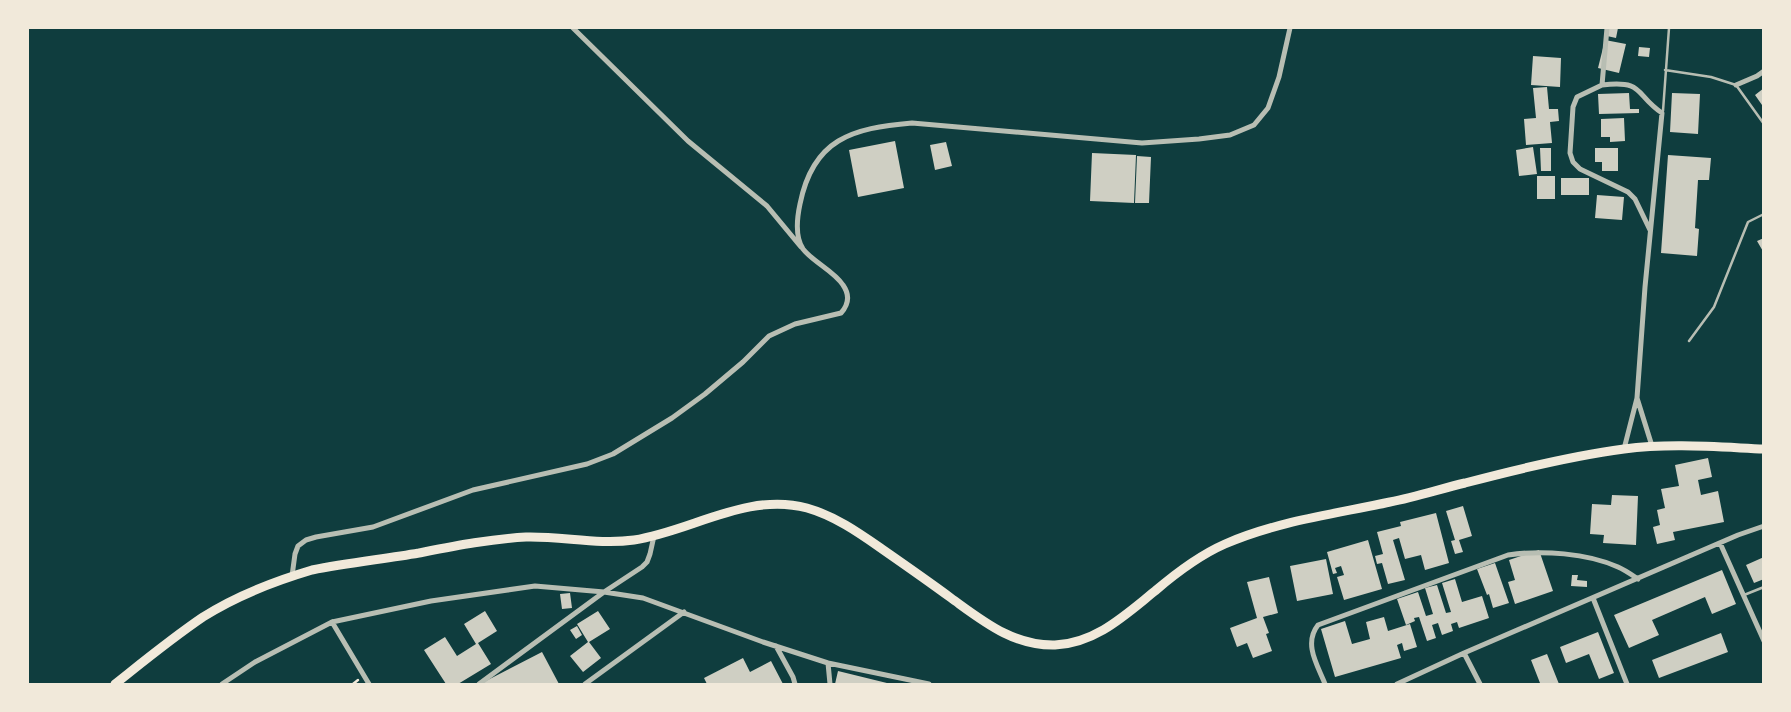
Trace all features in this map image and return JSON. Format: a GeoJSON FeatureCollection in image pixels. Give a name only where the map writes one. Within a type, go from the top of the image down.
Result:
{"type":"FeatureCollection","features":[{"type":"Feature","properties":{"kind":"main road"},"geometry":{"type":"LineString","coordinates":[[115,684],[205,616],[241,597],[292,576],[330,567],[482,541],[530,537],[619,542],[654,536],[733,510],[784,504],[807,508],[834,518],[860,534],[993,628],[1019,641],[1052,645],[1076,642],[1101,632],[1126,615],[1186,567],[1222,545],[1260,531],[1303,520],[1392,502],[1559,460],[1624,449],[1652,446],[1764,449]]}},
{"type":"Feature","properties":{"kind":"street"},"geometry":{"type":"LineString","coordinates":[[292,576],[294,554],[298,546],[316,536],[373,527],[473,490],[587,464],[613,454],[672,418],[705,394],[743,362],[769,336],[795,324],[841,312],[846,307],[849,300],[844,286],[838,278],[803,249],[767,206],[688,140],[573,28]]}},
{"type":"Feature","properties":{"kind":"street"},"geometry":{"type":"LineString","coordinates":[[803,249],[798,233],[797,216],[802,194],[817,160],[827,148],[841,139],[862,130],[884,125],[912,123],[1142,142],[1199,139],[1230,135],[1254,125],[1268,108],[1279,77],[1290,28]]}},
{"type":"Feature","properties":{"kind":"street"},"geometry":{"type":"LineString","coordinates":[[1602,85],[1607,28]]}},
{"type":"Feature","properties":{"kind":"street"},"geometry":{"type":"LineString","coordinates":[[1736,85],[1764,71]]}},
{"type":"Feature","properties":{"kind":"street"},"geometry":{"type":"LineString","coordinates":[[1624,449],[1637,398],[1644,287],[1651,233],[1662,113],[1650,105],[1642,92],[1631,85],[1619,83],[1602,85],[1577,97],[1573,107],[1570,153],[1572,162],[1580,169],[1628,192],[1635,198],[1651,233]]}},
{"type":"Feature","properties":{"kind":"street"},"geometry":{"type":"LineString","coordinates":[[1637,398],[1652,446]]}},
{"type":"Feature","properties":{"kind":"street"},"geometry":{"type":"LineString","coordinates":[[1397,684],[1464,653],[1764,526]]}},
{"type":"Feature","properties":{"kind":"street"},"geometry":{"type":"LineString","coordinates":[[479,684],[648,562],[654,536]]}},
{"type":"Feature","properties":{"kind":"street"},"geometry":{"type":"LineString","coordinates":[[1720,543],[1764,641]]}},
{"type":"Feature","properties":{"kind":"street"},"geometry":{"type":"LineString","coordinates":[[1325,684],[1312,654],[1310,642],[1313,632],[1318,625],[1508,555],[1549,553],[1599,560],[1620,567],[1638,579]]}},
{"type":"Feature","properties":{"kind":"street"},"geometry":{"type":"LineString","coordinates":[[222,684],[255,662],[332,622],[430,602],[535,586],[604,592],[643,598],[828,663],[929,684]]}},
{"type":"Feature","properties":{"kind":"street"},"geometry":{"type":"LineString","coordinates":[[1593,598],[1628,684]]}},
{"type":"Feature","properties":{"kind":"street"},"geometry":{"type":"LineString","coordinates":[[585,684],[684,612]]}},
{"type":"Feature","properties":{"kind":"street"},"geometry":{"type":"LineString","coordinates":[[332,622],[369,684]]}},
{"type":"Feature","properties":{"kind":"street"},"geometry":{"type":"LineString","coordinates":[[776,646],[796,684]]}},
{"type":"Feature","properties":{"kind":"street"},"geometry":{"type":"LineString","coordinates":[[1464,653],[1480,684]]}},
{"type":"Feature","properties":{"kind":"street"},"geometry":{"type":"LineString","coordinates":[[828,663],[830,684]]}},
{"type":"Feature","properties":{"kind":"lane"},"geometry":{"type":"LineString","coordinates":[[1662,113],[1669,28]]}},
{"type":"Feature","properties":{"kind":"lane"},"geometry":{"type":"LineString","coordinates":[[1665,70],[1711,77],[1736,85],[1764,124]]}},
{"type":"Feature","properties":{"kind":"lane"},"geometry":{"type":"LineString","coordinates":[[1689,341],[1714,308],[1748,222],[1764,214]]}},
{"type":"Feature","properties":{"kind":"lane"},"geometry":{"type":"LineString","coordinates":[[1743,595],[1764,587]]}},
{"type":"Feature","properties":{"kind":"building"},"geometry":{"type":"Polygon","coordinates":[[[1609,28],[1618,28],[1616,38],[1607,36],[1609,28]]]}},
{"type":"Feature","properties":{"kind":"building"},"geometry":{"type":"Polygon","coordinates":[[[1605,40],[1626,44],[1619,73],[1598,68],[1605,40]]]}},
{"type":"Feature","properties":{"kind":"building"},"geometry":{"type":"Polygon","coordinates":[[[1639,47],[1650,48],[1649,57],[1638,56],[1639,47]]]}},
{"type":"Feature","properties":{"kind":"building"},"geometry":{"type":"Polygon","coordinates":[[[1533,56],[1561,58],[1560,87],[1531,85],[1533,56]]]}},
{"type":"Feature","properties":{"kind":"building"},"geometry":{"type":"Polygon","coordinates":[[[1547,87],[1549,109],[1558,109],[1559,121],[1550,122],[1552,143],[1526,145],[1524,119],[1536,118],[1533,88],[1547,87]]]}},
{"type":"Feature","properties":{"kind":"building"},"geometry":{"type":"Polygon","coordinates":[[[1764,88],[1764,104],[1762,105],[1755,95],[1764,88]]]}},
{"type":"Feature","properties":{"kind":"building"},"geometry":{"type":"Polygon","coordinates":[[[1629,93],[1630,109],[1639,109],[1639,113],[1599,114],[1598,94],[1629,93]]]}},
{"type":"Feature","properties":{"kind":"building"},"geometry":{"type":"Polygon","coordinates":[[[1672,93],[1700,94],[1698,134],[1670,132],[1672,93]]]}},
{"type":"Feature","properties":{"kind":"building"},"geometry":{"type":"Polygon","coordinates":[[[1624,118],[1625,141],[1610,142],[1610,137],[1601,137],[1601,119],[1624,118]]]}},
{"type":"Feature","properties":{"kind":"building"},"geometry":{"type":"Polygon","coordinates":[[[895,141],[904,188],[858,197],[849,150],[895,141]]]}},
{"type":"Feature","properties":{"kind":"building"},"geometry":{"type":"Polygon","coordinates":[[[946,142],[952,166],[935,170],[930,145],[946,142]]]}},
{"type":"Feature","properties":{"kind":"building"},"geometry":{"type":"Polygon","coordinates":[[[1533,147],[1537,174],[1519,176],[1516,150],[1533,147]]]}},
{"type":"Feature","properties":{"kind":"building"},"geometry":{"type":"Polygon","coordinates":[[[1540,148],[1551,148],[1551,171],[1541,171],[1540,148]]]}},
{"type":"Feature","properties":{"kind":"building"},"geometry":{"type":"Polygon","coordinates":[[[1595,148],[1618,148],[1618,171],[1602,171],[1602,162],[1595,162],[1595,148]]]}},
{"type":"Feature","properties":{"kind":"building"},"geometry":{"type":"Polygon","coordinates":[[[1092,153],[1136,155],[1134,203],[1090,201],[1092,153]]]}},
{"type":"Feature","properties":{"kind":"building"},"geometry":{"type":"Polygon","coordinates":[[[1668,155],[1711,158],[1709,180],[1698,180],[1695,228],[1699,229],[1697,256],[1661,253],[1668,155]]]}},
{"type":"Feature","properties":{"kind":"building"},"geometry":{"type":"Polygon","coordinates":[[[1137,156],[1151,157],[1149,203],[1135,203],[1137,156]]]}},
{"type":"Feature","properties":{"kind":"building"},"geometry":{"type":"Polygon","coordinates":[[[1537,176],[1555,176],[1555,199],[1537,199],[1537,176]]]}},
{"type":"Feature","properties":{"kind":"building"},"geometry":{"type":"Polygon","coordinates":[[[1561,178],[1589,178],[1589,195],[1561,195],[1561,178]]]}},
{"type":"Feature","properties":{"kind":"building"},"geometry":{"type":"Polygon","coordinates":[[[1597,195],[1624,197],[1622,220],[1595,218],[1597,195]]]}},
{"type":"Feature","properties":{"kind":"building"},"geometry":{"type":"Polygon","coordinates":[[[1764,238],[1764,253],[1757,241],[1764,238]]]}},
{"type":"Feature","properties":{"kind":"building"},"geometry":{"type":"Polygon","coordinates":[[[1708,458],[1712,477],[1698,480],[1701,495],[1718,491],[1724,522],[1673,532],[1675,540],[1657,544],[1653,527],[1660,525],[1657,510],[1665,508],[1661,489],[1679,486],[1675,465],[1708,458]]]}},
{"type":"Feature","properties":{"kind":"building"},"geometry":{"type":"Polygon","coordinates":[[[1612,495],[1638,496],[1636,545],[1603,543],[1604,535],[1590,534],[1592,504],[1611,505],[1612,495]]]}},
{"type":"Feature","properties":{"kind":"building"},"geometry":{"type":"Polygon","coordinates":[[[1463,506],[1472,536],[1459,540],[1463,552],[1455,554],[1451,541],[1455,540],[1446,511],[1463,506]]]}},
{"type":"Feature","properties":{"kind":"building"},"geometry":{"type":"Polygon","coordinates":[[[1436,513],[1449,563],[1425,570],[1421,555],[1405,559],[1399,538],[1393,540],[1405,580],[1388,584],[1382,563],[1377,564],[1375,556],[1383,554],[1377,532],[1401,526],[1400,522],[1436,513]]]}},
{"type":"Feature","properties":{"kind":"building"},"geometry":{"type":"Polygon","coordinates":[[[1368,540],[1382,589],[1344,600],[1337,577],[1344,575],[1341,566],[1335,568],[1337,573],[1333,574],[1327,552],[1368,540]]]}},
{"type":"Feature","properties":{"kind":"building"},"geometry":{"type":"Polygon","coordinates":[[[1539,550],[1553,591],[1515,604],[1508,582],[1515,580],[1509,560],[1539,550]]]}},
{"type":"Feature","properties":{"kind":"building"},"geometry":{"type":"Polygon","coordinates":[[[1764,557],[1764,579],[1754,583],[1746,565],[1764,557]]]}},
{"type":"Feature","properties":{"kind":"building"},"geometry":{"type":"Polygon","coordinates":[[[1326,559],[1333,594],[1297,601],[1290,566],[1326,559]]]}},
{"type":"Feature","properties":{"kind":"building"},"geometry":{"type":"Polygon","coordinates":[[[1495,563],[1509,603],[1493,608],[1489,594],[1487,595],[1477,569],[1495,563]]]}},
{"type":"Feature","properties":{"kind":"building"},"geometry":{"type":"Polygon","coordinates":[[[1722,570],[1736,604],[1712,614],[1705,597],[1652,620],[1659,635],[1629,648],[1614,615],[1722,570]]]}},
{"type":"Feature","properties":{"kind":"building"},"geometry":{"type":"Polygon","coordinates":[[[1572,575],[1578,575],[1577,580],[1587,581],[1587,587],[1571,586],[1572,575]]]}},
{"type":"Feature","properties":{"kind":"building"},"geometry":{"type":"Polygon","coordinates":[[[1269,577],[1278,613],[1263,617],[1269,633],[1266,634],[1272,651],[1253,658],[1247,643],[1237,647],[1230,628],[1257,618],[1247,582],[1269,577]]]}},
{"type":"Feature","properties":{"kind":"building"},"geometry":{"type":"Polygon","coordinates":[[[1455,579],[1462,602],[1482,596],[1489,618],[1459,628],[1457,622],[1451,624],[1453,631],[1442,635],[1438,623],[1432,625],[1436,638],[1427,641],[1419,617],[1414,618],[1415,621],[1406,625],[1397,599],[1418,592],[1426,616],[1433,614],[1425,588],[1437,585],[1446,613],[1451,612],[1442,583],[1455,579]]]}},
{"type":"Feature","properties":{"kind":"building"},"geometry":{"type":"Polygon","coordinates":[[[570,593],[572,608],[562,609],[560,594],[570,593]]]}},
{"type":"Feature","properties":{"kind":"building"},"geometry":{"type":"Polygon","coordinates":[[[485,611],[497,631],[478,643],[491,664],[458,684],[446,684],[424,650],[445,637],[457,656],[476,644],[464,624],[485,611]]]}},
{"type":"Feature","properties":{"kind":"building"},"geometry":{"type":"Polygon","coordinates":[[[598,611],[610,629],[589,642],[601,658],[583,672],[570,656],[588,642],[577,624],[598,611]]]}},
{"type":"Feature","properties":{"kind":"building"},"geometry":{"type":"Polygon","coordinates":[[[1384,617],[1388,631],[1410,624],[1417,647],[1404,651],[1402,643],[1397,645],[1401,658],[1335,677],[1321,629],[1345,621],[1352,644],[1370,639],[1366,622],[1384,617]]]}},
{"type":"Feature","properties":{"kind":"building"},"geometry":{"type":"Polygon","coordinates":[[[577,626],[582,635],[576,639],[570,630],[577,626]]]}},
{"type":"Feature","properties":{"kind":"building"},"geometry":{"type":"Polygon","coordinates":[[[1598,632],[1614,673],[1599,679],[1589,654],[1566,663],[1560,647],[1598,632]]]}},
{"type":"Feature","properties":{"kind":"building"},"geometry":{"type":"Polygon","coordinates":[[[1721,633],[1728,652],[1659,678],[1652,660],[1721,633]]]}},
{"type":"Feature","properties":{"kind":"building"},"geometry":{"type":"Polygon","coordinates":[[[542,652],[559,684],[480,684],[542,652]]]}},
{"type":"Feature","properties":{"kind":"building"},"geometry":{"type":"Polygon","coordinates":[[[1547,654],[1559,684],[1536,684],[1540,683],[1531,660],[1547,654]]]}},
{"type":"Feature","properties":{"kind":"building"},"geometry":{"type":"Polygon","coordinates":[[[743,658],[750,672],[771,661],[783,684],[707,684],[704,678],[743,658]]]}},
{"type":"Feature","properties":{"kind":"building"},"geometry":{"type":"Polygon","coordinates":[[[838,671],[891,684],[835,684],[838,671]]]}}]}
